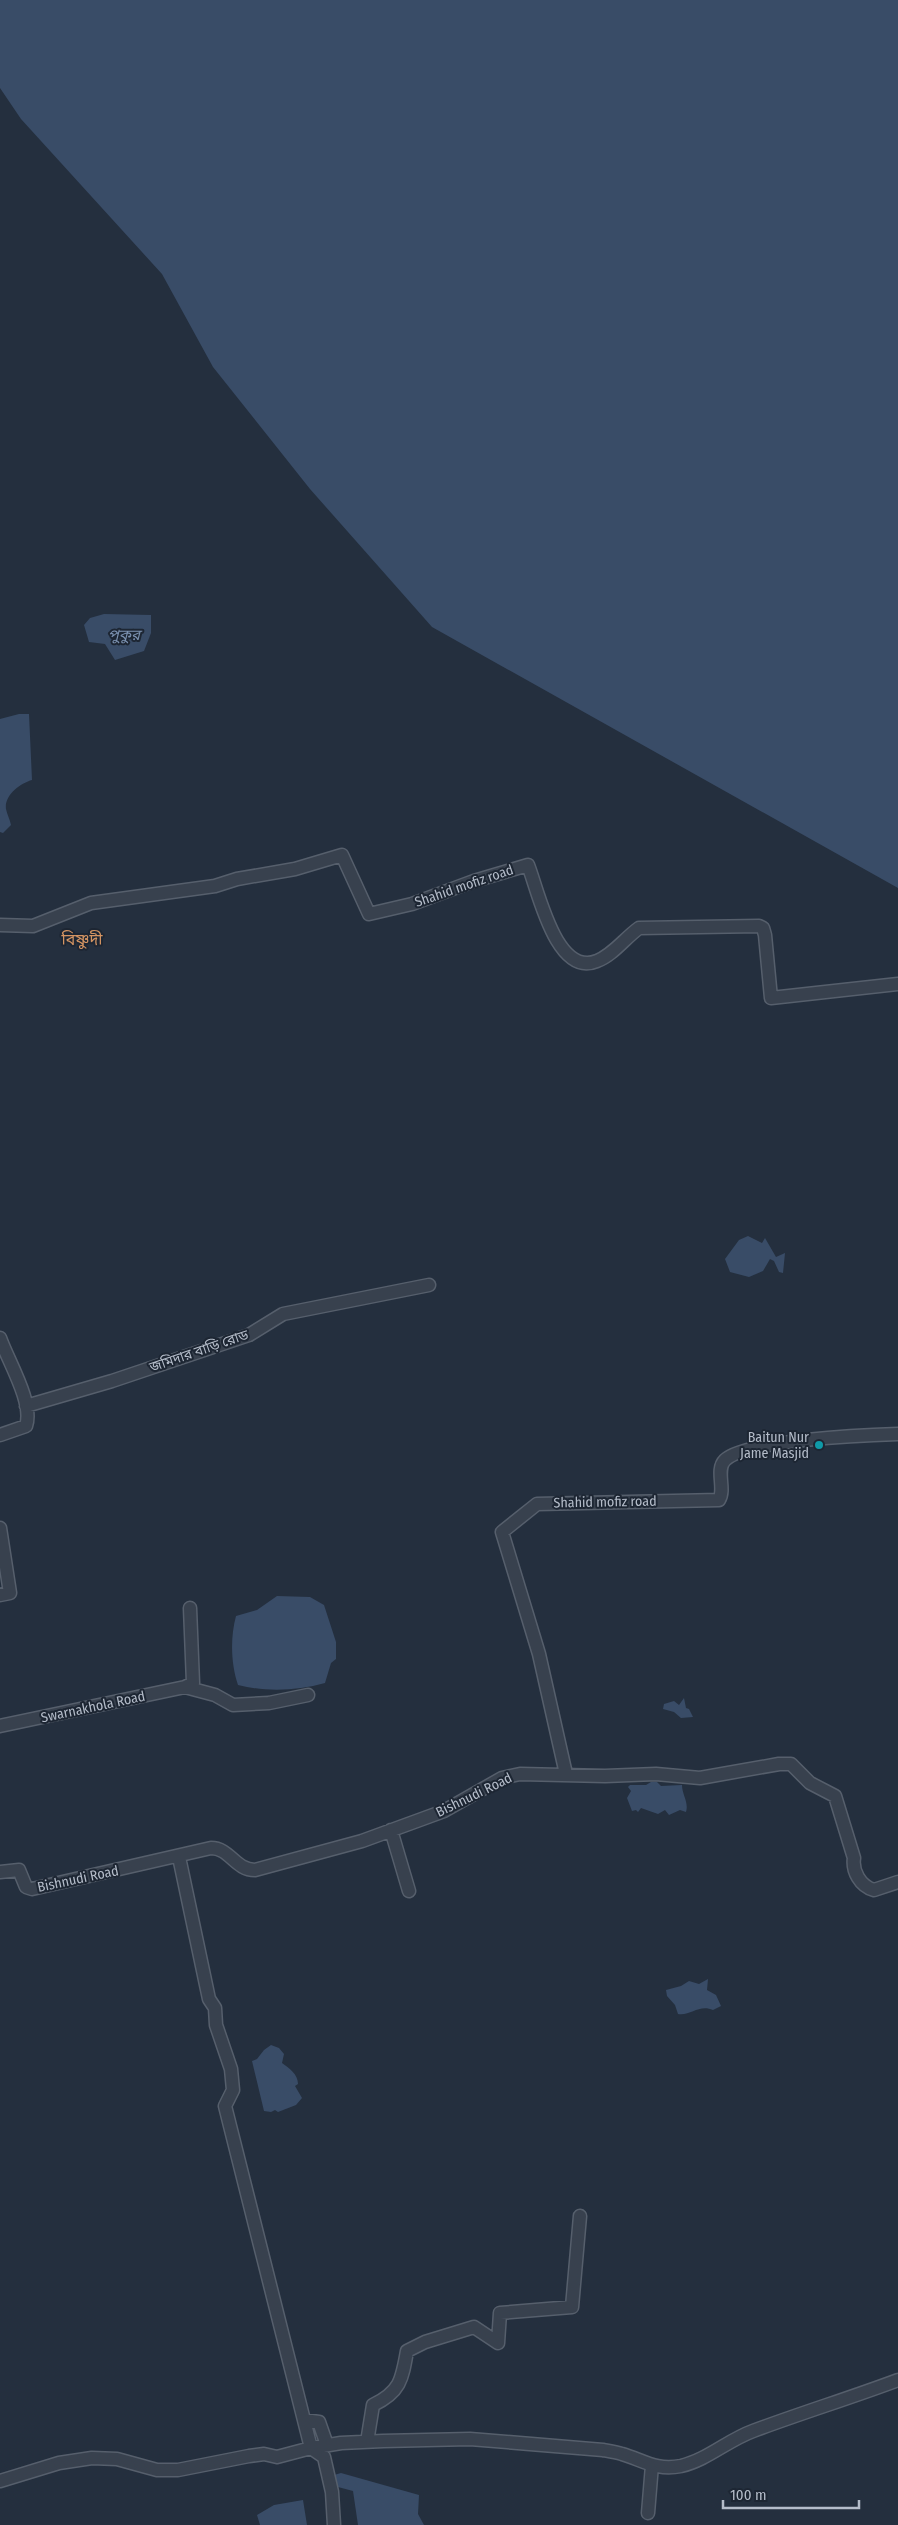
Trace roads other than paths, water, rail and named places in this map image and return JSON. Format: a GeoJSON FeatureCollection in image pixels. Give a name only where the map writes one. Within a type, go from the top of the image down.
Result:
{"type":"FeatureCollection","features":[{"type":"Feature","properties":{"kind":"street","name":"Shahid mofiz road"},"geometry":{"type":"LineString","coordinates":[[0,924],[33,926],[91,903],[215,886],[237,879],[295,869],[342,855],[370,914],[412,904],[474,880],[528,865],[542,912],[562,947],[579,964],[595,962],[607,956],[639,928],[759,926],[763,928],[765,935],[771,998],[898,984]]}},
{"type":"Feature","properties":{"kind":"street","name":"জমিদার বাড়ি রোড"},"geometry":{"type":"LineString","coordinates":[[26,1406],[112,1381],[249,1335],[283,1314],[429,1285]]}},
{"type":"Feature","properties":{"kind":"street"},"geometry":{"type":"LineString","coordinates":[[0,1338],[30,1417],[26,1426],[0,1435]]}},
{"type":"Feature","properties":{"kind":"street","name":"Shahid mofiz road"},"geometry":{"type":"LineString","coordinates":[[566,1774],[539,1654],[502,1532],[537,1504],[719,1500],[722,1496],[721,1467],[725,1460],[740,1452],[774,1444],[898,1434]]}},
{"type":"Feature","properties":{"kind":"street"},"geometry":{"type":"LineString","coordinates":[[0,1528],[10,1593],[0,1595]]}},
{"type":"Feature","properties":{"kind":"street"},"geometry":{"type":"LineString","coordinates":[[185,1687],[192,1684],[190,1608]]}},
{"type":"Feature","properties":{"kind":"street"},"geometry":{"type":"LineString","coordinates":[[185,1687],[215,1695],[233,1705],[269,1703],[308,1696]]}},
{"type":"Feature","properties":{"kind":"street","name":"Swarnakhola Road"},"geometry":{"type":"LineString","coordinates":[[0,1726],[185,1687]]}},
{"type":"Feature","properties":{"kind":"street","name":"Bishnudi Road"},"geometry":{"type":"LineString","coordinates":[[0,1872],[19,1870],[26,1886],[32,1889],[219,1848],[241,1867],[254,1870],[362,1841],[444,1811],[502,1778],[520,1774],[604,1776],[656,1774],[700,1778],[779,1764],[791,1764],[810,1783],[835,1796],[854,1858],[853,1868],[864,1886],[874,1890],[898,1882]]}},
{"type":"Feature","properties":{"kind":"street"},"geometry":{"type":"LineString","coordinates":[[391,1830],[409,1892]]}},
{"type":"Feature","properties":{"kind":"street"},"geometry":{"type":"LineString","coordinates":[[179,1856],[209,1999],[214,2008],[216,2024],[231,2068],[233,2090],[225,2106],[311,2448],[324,2457],[332,2492],[334,2525]]}},
{"type":"Feature","properties":{"kind":"street"},"geometry":{"type":"LineString","coordinates":[[367,2442],[373,2405],[386,2398],[398,2388],[407,2351],[425,2342],[474,2327],[498,2342],[500,2313],[572,2307],[580,2216]]}},
{"type":"Feature","properties":{"kind":"street"},"geometry":{"type":"LineString","coordinates":[[0,2481],[59,2463],[92,2458],[116,2459],[157,2470],[178,2470],[264,2454],[277,2457],[327,2445],[461,2439],[497,2440],[603,2450],[620,2453],[652,2465],[680,2466],[752,2432],[898,2380]]}},
{"type":"Feature","properties":{"kind":"street"},"geometry":{"type":"LineString","coordinates":[[304,2420],[320,2422],[327,2445]]}},
{"type":"Feature","properties":{"kind":"street"},"geometry":{"type":"LineString","coordinates":[[648,2513],[652,2465]]}},
{"type":"Feature","properties":{"kind":"water"},"geometry":{"type":"Polygon","coordinates":[[[0,0],[898,0],[898,888],[432,627],[310,489],[213,367],[162,274],[21,119],[0,88],[0,0]]]}},
{"type":"Feature","properties":{"kind":"water","name":"পুকুর"},"geometry":{"type":"Polygon","coordinates":[[[104,614],[151,615],[151,633],[144,651],[115,660],[105,644],[89,642],[84,625],[90,618],[104,614]]]}},
{"type":"Feature","properties":{"kind":"water"},"geometry":{"type":"Polygon","coordinates":[[[19,714],[29,714],[32,780],[18,787],[10,794],[6,809],[11,825],[3,833],[0,832],[0,719],[19,714]]]}},
{"type":"Feature","properties":{"kind":"water"},"geometry":{"type":"Polygon","coordinates":[[[748,1236],[762,1243],[765,1238],[776,1257],[785,1253],[783,1273],[779,1272],[774,1261],[770,1259],[763,1271],[749,1277],[730,1272],[725,1259],[739,1240],[748,1236]]]}},
{"type":"Feature","properties":{"kind":"water"},"geometry":{"type":"Polygon","coordinates":[[[277,1596],[310,1597],[324,1605],[336,1642],[336,1659],[331,1663],[325,1683],[281,1690],[259,1689],[238,1685],[232,1651],[236,1616],[257,1610],[277,1596]]]}},
{"type":"Feature","properties":{"kind":"water"},"geometry":{"type":"Polygon","coordinates":[[[684,1698],[686,1708],[689,1709],[693,1717],[681,1718],[674,1712],[663,1709],[664,1704],[674,1701],[679,1705],[684,1698]]]}},
{"type":"Feature","properties":{"kind":"water"},"geometry":{"type":"Polygon","coordinates":[[[651,1782],[657,1782],[661,1786],[682,1785],[687,1805],[686,1812],[680,1810],[669,1815],[665,1810],[658,1814],[641,1808],[638,1812],[636,1810],[632,1811],[627,1798],[631,1791],[628,1787],[630,1785],[646,1785],[651,1782]]]}},
{"type":"Feature","properties":{"kind":"water"},"geometry":{"type":"Polygon","coordinates":[[[708,1979],[707,1990],[716,1995],[721,2006],[713,2010],[703,2008],[678,2014],[675,2005],[667,1996],[666,1990],[681,1986],[689,1981],[699,1984],[708,1979]]]}},
{"type":"Feature","properties":{"kind":"water"},"geometry":{"type":"Polygon","coordinates":[[[271,2045],[279,2048],[284,2054],[282,2063],[293,2072],[298,2080],[298,2084],[295,2086],[302,2098],[296,2105],[278,2112],[275,2110],[271,2112],[264,2111],[252,2061],[257,2059],[271,2045]]]}},
{"type":"Feature","properties":{"kind":"water"},"geometry":{"type":"Polygon","coordinates":[[[341,2473],[419,2495],[418,2514],[424,2525],[358,2525],[353,2491],[338,2487],[334,2475],[341,2473]]]}},
{"type":"Feature","properties":{"kind":"water"},"geometry":{"type":"Polygon","coordinates":[[[303,2500],[307,2525],[260,2525],[257,2515],[274,2505],[303,2500]]]}},
{"type":"Feature","properties":{"kind":"place","name":"Baitun Nur Jame Masjid"},"geometry":{"type":"Point","coordinates":[819,1445]}},
{"type":"Feature","properties":{"kind":"district","name":"বিষ্ণুদী"},"geometry":{"type":"Point","coordinates":[82,939]}}]}
